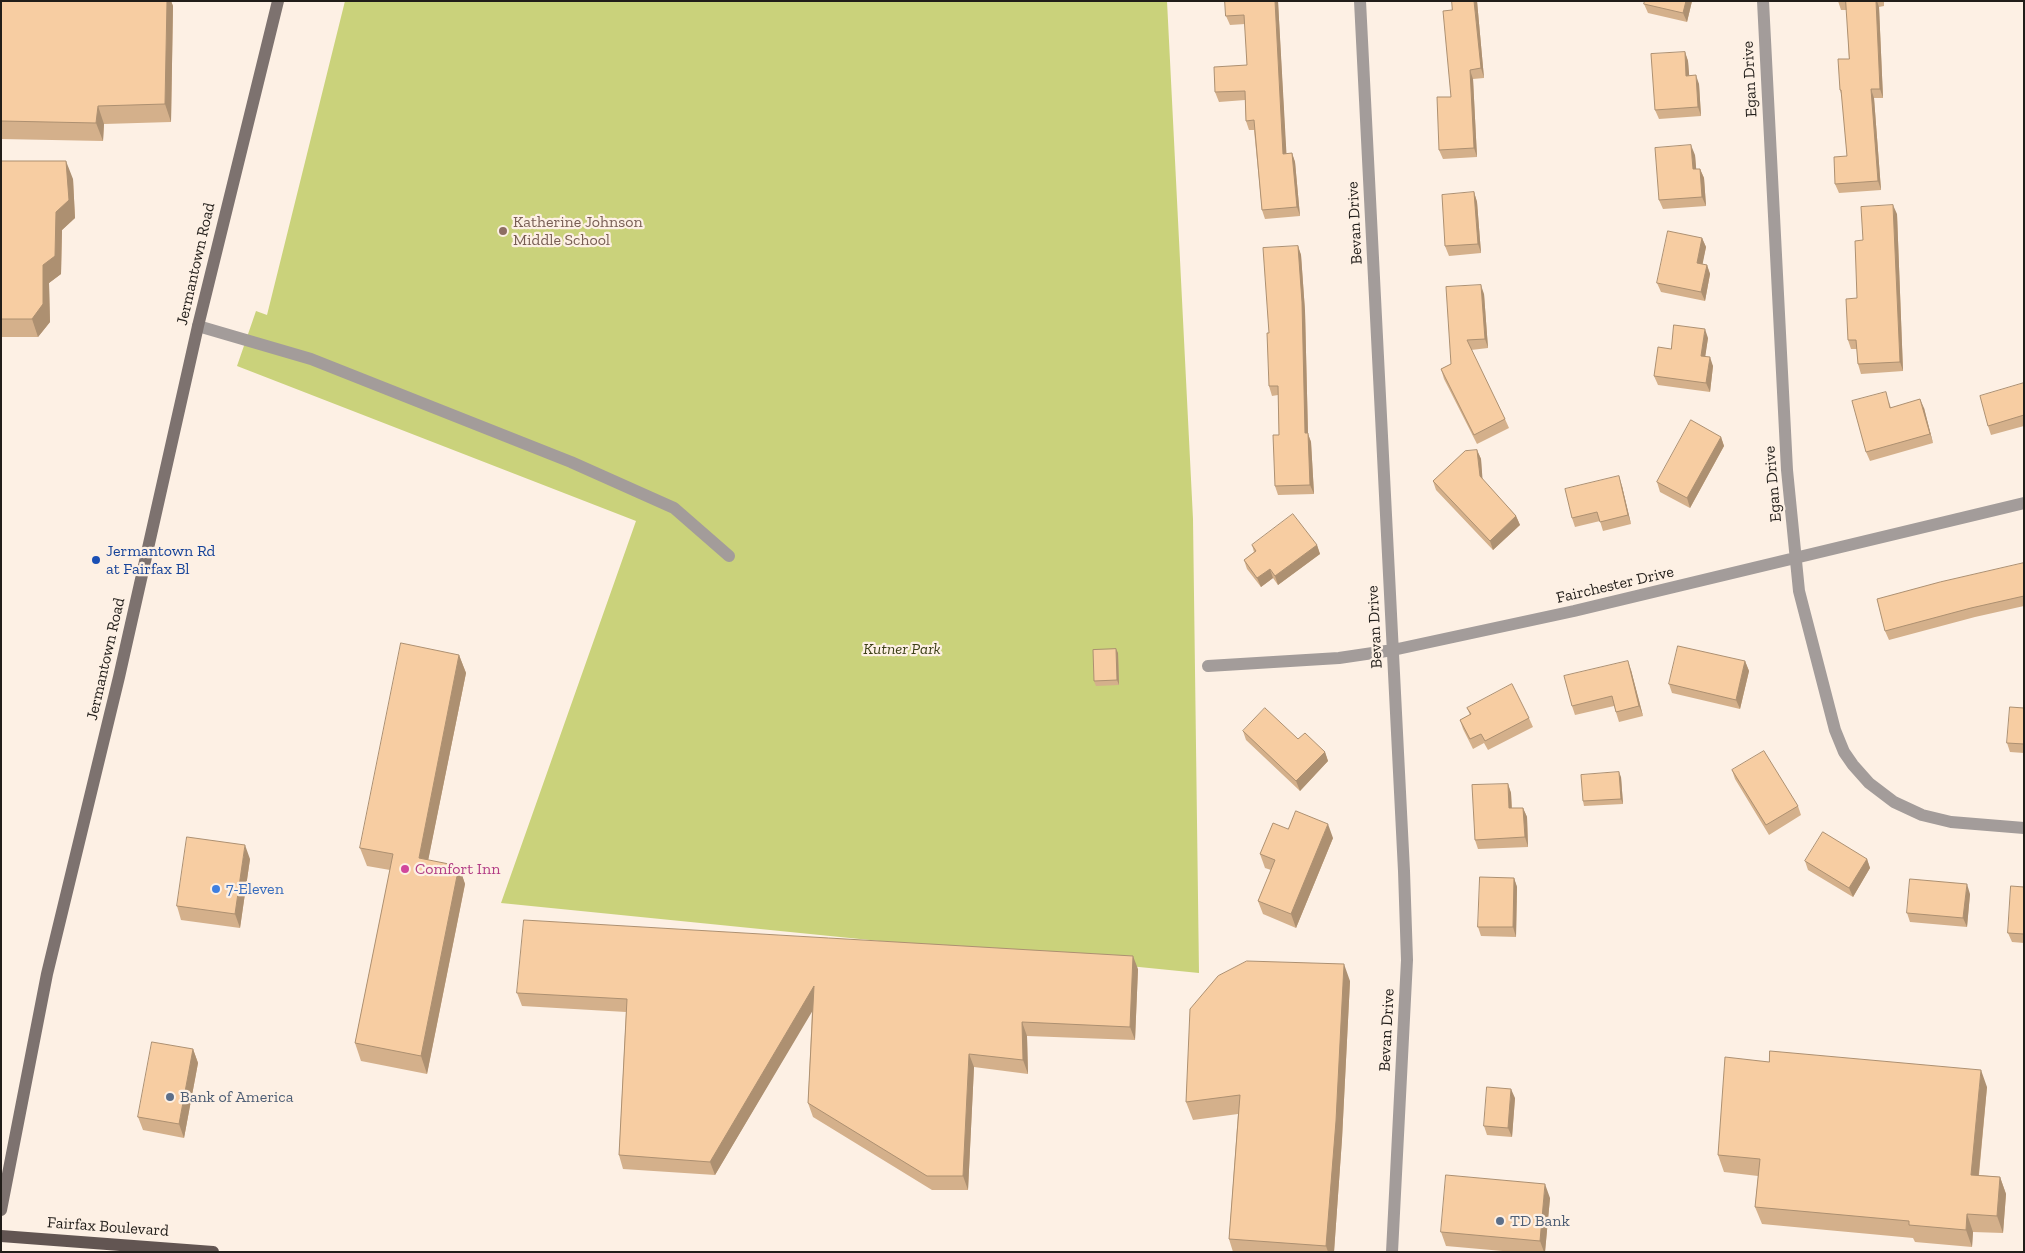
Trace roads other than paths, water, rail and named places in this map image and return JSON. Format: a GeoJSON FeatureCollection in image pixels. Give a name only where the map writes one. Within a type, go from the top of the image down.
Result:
{"type":"FeatureCollection","features":[{"type":"Feature","properties":{"kind":"main road","name":"Jermantown Road"},"geometry":{"type":"LineString","coordinates":[[1,1210],[47,974],[119,677],[198,326],[278,1]]}},
{"type":"Feature","properties":{"kind":"main road","name":"Fairfax Boulevard"},"geometry":{"type":"LineString","coordinates":[[1,1236],[213,1252]]}},
{"type":"Feature","properties":{"kind":"street","name":"Bevan Drive"},"geometry":{"type":"LineString","coordinates":[[1360,1],[1407,960],[1392,1252]]}},
{"type":"Feature","properties":{"kind":"street","name":"Egan Drive"},"geometry":{"type":"LineString","coordinates":[[1763,1],[1786,470],[1799,591],[1834,730],[1852,765],[1869,783],[1894,802],[1922,815],[1951,822],[2024,828]]}},
{"type":"Feature","properties":{"kind":"street"},"geometry":{"type":"LineString","coordinates":[[198,326],[311,359],[571,462],[674,508],[729,556]]}},
{"type":"Feature","properties":{"kind":"street","name":"Fairchester Drive"},"geometry":{"type":"LineString","coordinates":[[1208,666],[1339,658],[1393,650],[1574,611],[2024,503]]}},
{"type":"Feature","properties":{"kind":"place","name":"Katherine Johnson Middle School"},"geometry":{"type":"Point","coordinates":[503,231]}},
{"type":"Feature","properties":{"kind":"place","name":"Jermantown Rd at Fairfax Bl"},"geometry":{"type":"Point","coordinates":[96,560]}},
{"type":"Feature","properties":{"kind":"place","name":"Comfort Inn"},"geometry":{"type":"Point","coordinates":[405,869]}},
{"type":"Feature","properties":{"kind":"place","name":"7-Eleven"},"geometry":{"type":"Point","coordinates":[216,889]}},
{"type":"Feature","properties":{"kind":"place","name":"Bank of America"},"geometry":{"type":"Point","coordinates":[170,1097]}},
{"type":"Feature","properties":{"kind":"place","name":"TD Bank"},"geometry":{"type":"Point","coordinates":[1500,1221]}},
{"type":"Feature","properties":{"kind":"park label","name":"Kutner Park"},"geometry":{"type":"Point","coordinates":[902,649]}}]}
